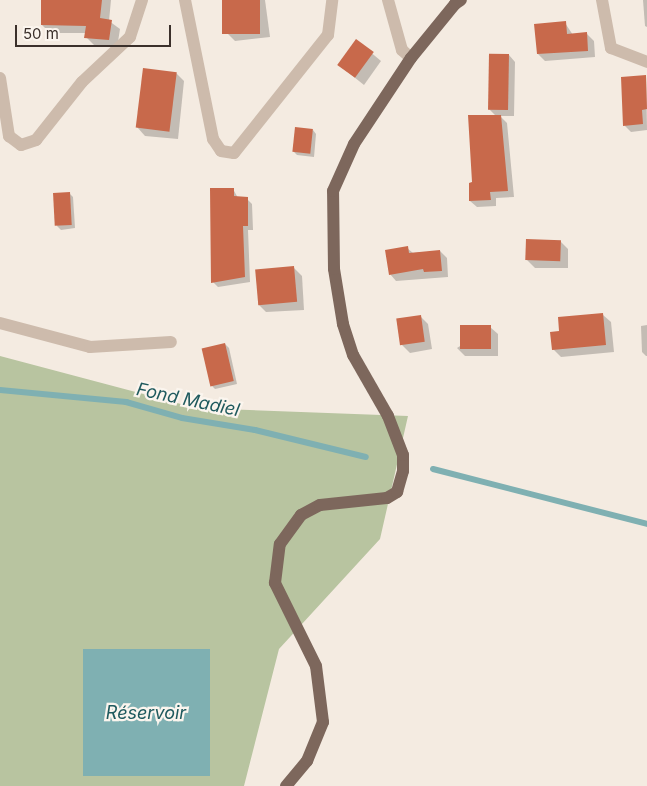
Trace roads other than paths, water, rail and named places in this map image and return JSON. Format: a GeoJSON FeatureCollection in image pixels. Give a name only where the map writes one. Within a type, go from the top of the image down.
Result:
{"type":"FeatureCollection","features":[{"type":"Feature","properties":{"kind":"main road"},"geometry":{"type":"LineString","coordinates":[[286,786],[307,761],[316,743],[323,715],[316,666],[275,583],[280,544],[301,515],[320,505],[387,498],[397,492],[403,471],[403,455],[388,416],[353,355],[343,324],[334,269],[333,191],[342,166],[411,58],[455,4],[462,0]]}},
{"type":"Feature","properties":{"kind":"street"},"geometry":{"type":"LineString","coordinates":[[0,78],[9,136],[21,145],[36,140],[82,82],[130,37],[142,0]]}},
{"type":"Feature","properties":{"kind":"street"},"geometry":{"type":"LineString","coordinates":[[185,0],[213,138],[221,151],[234,153],[328,35],[332,0]]}},
{"type":"Feature","properties":{"kind":"street"},"geometry":{"type":"LineString","coordinates":[[388,0],[402,50],[411,58]]}},
{"type":"Feature","properties":{"kind":"street"},"geometry":{"type":"LineString","coordinates":[[602,0],[611,48],[647,62]]}},
{"type":"Feature","properties":{"kind":"street"},"geometry":{"type":"LineString","coordinates":[[0,323],[90,346],[172,342]]}},
{"type":"Feature","properties":{"kind":"water","name":"Réservoir"},"geometry":{"type":"Polygon","coordinates":[[[83,649],[210,649],[210,776],[83,776],[83,649]]]}},
{"type":"Feature","properties":{"kind":"waterway","name":"Fond Madiel"},"geometry":{"type":"LineString","coordinates":[[0,390],[126,402],[182,418],[255,430],[366,457]]}},
{"type":"Feature","properties":{"kind":"waterway","name":"Fond Madiel"},"geometry":{"type":"LineString","coordinates":[[433,469],[647,524]]}}]}
